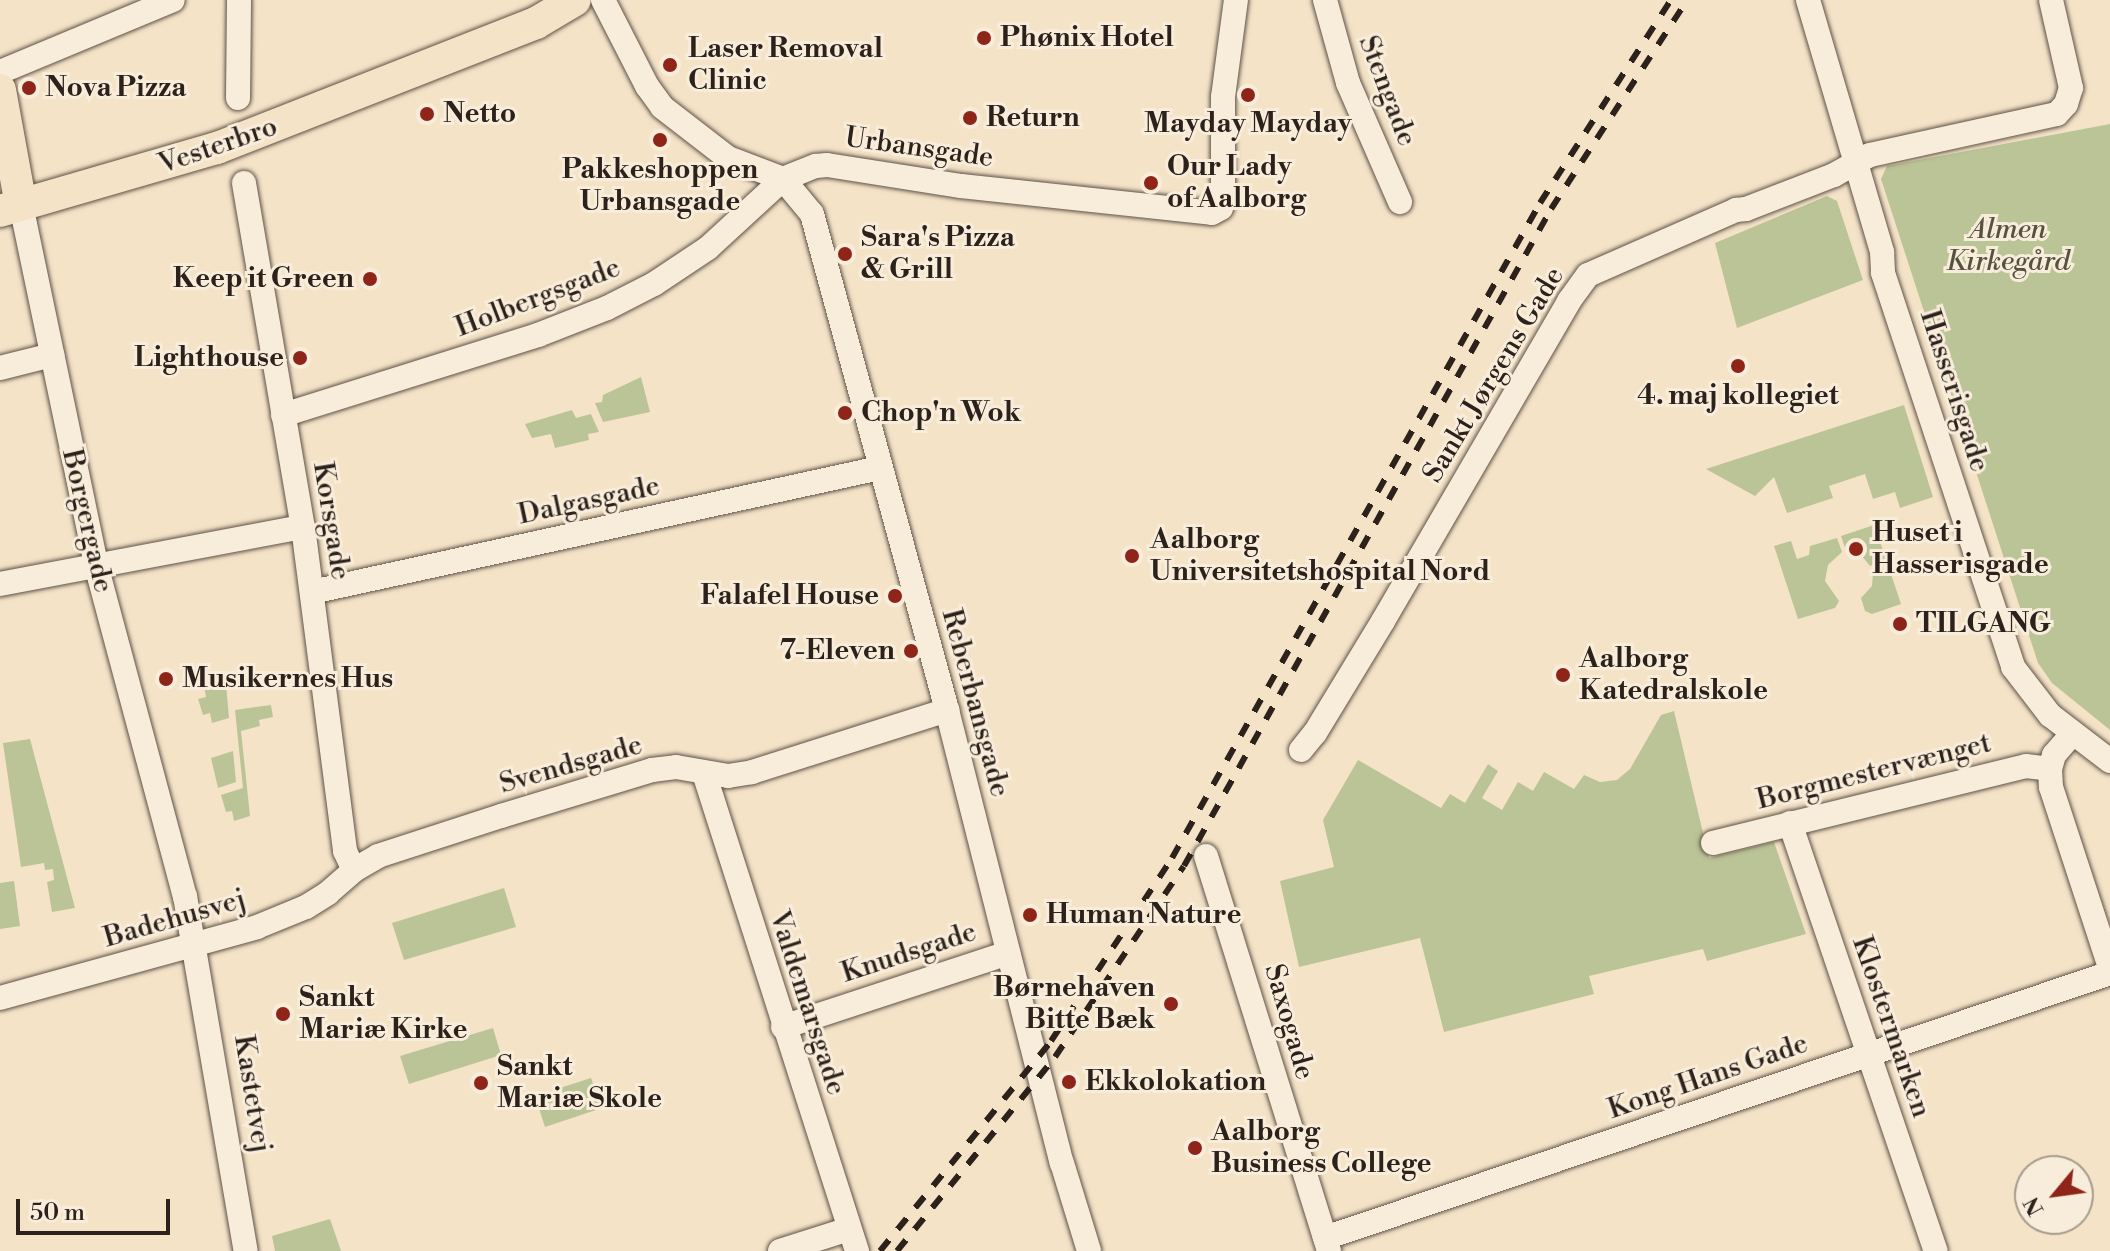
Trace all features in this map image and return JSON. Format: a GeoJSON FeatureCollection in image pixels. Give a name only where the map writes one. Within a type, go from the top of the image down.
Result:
{"type":"FeatureCollection","features":[{"type":"Feature","properties":{"kind":"main road","name":"Vesterbro"},"geometry":{"type":"LineString","coordinates":[[429,64],[533,0]]}},
{"type":"Feature","properties":{"kind":"main road","name":"Vesterbro"},"geometry":{"type":"LineString","coordinates":[[11,208],[183,160],[536,23],[575,0]]}},
{"type":"Feature","properties":{"kind":"main road","name":"Borgergade"},"geometry":{"type":"LineString","coordinates":[[0,90],[11,208]]}},
{"type":"Feature","properties":{"kind":"street"},"geometry":{"type":"LineString","coordinates":[[0,72],[173,0]]}},
{"type":"Feature","properties":{"kind":"street"},"geometry":{"type":"LineString","coordinates":[[238,98],[239,0]]}},
{"type":"Feature","properties":{"kind":"street"},"geometry":{"type":"LineString","coordinates":[[603,0],[647,86],[662,107],[728,158],[783,179]]}},
{"type":"Feature","properties":{"kind":"street","name":"Urbansgade"},"geometry":{"type":"LineString","coordinates":[[783,179],[827,165],[961,186],[1218,212],[1223,202],[1223,97],[1236,0]]}},
{"type":"Feature","properties":{"kind":"street","name":"Stengade"},"geometry":{"type":"LineString","coordinates":[[1325,0],[1348,83],[1400,202]]}},
{"type":"Feature","properties":{"kind":"street","name":"Hasserisgade"},"geometry":{"type":"LineString","coordinates":[[1808,0],[1853,166],[1882,252],[1883,273],[2013,667],[2034,700],[2110,761]]}},
{"type":"Feature","properties":{"kind":"street","name":"Sankt Jørgens Gade"},"geometry":{"type":"LineString","coordinates":[[1301,750],[1315,733],[1383,621],[1569,301],[1588,275],[1736,210],[1746,209],[1853,166],[1870,155],[2057,114],[2066,104],[2071,88],[2051,0]]}},
{"type":"Feature","properties":{"kind":"street","name":"Holbergsgade"},"geometry":{"type":"LineString","coordinates":[[283,415],[538,335],[607,308],[654,284],[708,248],[783,179]]}},
{"type":"Feature","properties":{"kind":"street","name":"Reberbansgade"},"geometry":{"type":"LineString","coordinates":[[783,179],[812,214],[947,710],[1062,1163],[1089,1251]]}},
{"type":"Feature","properties":{"kind":"street","name":"Korsgade"},"geometry":{"type":"LineString","coordinates":[[244,183],[303,527],[345,851],[354,870]]}},
{"type":"Feature","properties":{"kind":"street","name":"Borgergade"},"geometry":{"type":"LineString","coordinates":[[11,208],[52,355],[96,565],[185,896],[194,947]]}},
{"type":"Feature","properties":{"kind":"street"},"geometry":{"type":"LineString","coordinates":[[0,368],[52,355]]}},
{"type":"Feature","properties":{"kind":"street","name":"Dalgasgade"},"geometry":{"type":"LineString","coordinates":[[312,592],[880,468]]}},
{"type":"Feature","properties":{"kind":"street"},"geometry":{"type":"LineString","coordinates":[[0,584],[303,527]]}},
{"type":"Feature","properties":{"kind":"street","name":"Svendsgade"},"geometry":{"type":"LineString","coordinates":[[354,870],[378,856],[652,770],[676,767],[728,776],[752,772],[947,710]]}},
{"type":"Feature","properties":{"kind":"street"},"geometry":{"type":"LineString","coordinates":[[2073,733],[2054,755],[2050,769],[2059,813],[2110,970]]}},
{"type":"Feature","properties":{"kind":"street","name":"Borgmestervænget"},"geometry":{"type":"LineString","coordinates":[[1713,843],[2026,766],[2050,769]]}},
{"type":"Feature","properties":{"kind":"street","name":"Valdemarsgade"},"geometry":{"type":"LineString","coordinates":[[704,773],[853,1240]]}},
{"type":"Feature","properties":{"kind":"street","name":"Klostermarken"},"geometry":{"type":"LineString","coordinates":[[1790,823],[1936,1251]]}},
{"type":"Feature","properties":{"kind":"street","name":"Saxogade"},"geometry":{"type":"LineString","coordinates":[[1206,856],[1327,1245]]}},
{"type":"Feature","properties":{"kind":"street","name":"Badehusvej"},"geometry":{"type":"LineString","coordinates":[[0,998],[194,947],[306,907],[354,870]]}},
{"type":"Feature","properties":{"kind":"street","name":"Kastetvej"},"geometry":{"type":"LineString","coordinates":[[194,947],[246,1251]]}},
{"type":"Feature","properties":{"kind":"street","name":"Knudsgade"},"geometry":{"type":"LineString","coordinates":[[783,1027],[1008,953]]}},
{"type":"Feature","properties":{"kind":"street","name":"Kong Hans Gade"},"geometry":{"type":"LineString","coordinates":[[1327,1245],[2110,970]]}},
{"type":"Feature","properties":{"kind":"street"},"geometry":{"type":"LineString","coordinates":[[780,1251],[853,1240]]}},
{"type":"Feature","properties":{"kind":"green space","name":"Almen Kirkegård"},"geometry":{"type":"Polygon","coordinates":[[[2110,124],[2110,730],[2052,683],[2038,663],[1881,179],[1887,166],[2110,124]]]}},
{"type":"Feature","properties":{"kind":"green space"},"geometry":{"type":"Polygon","coordinates":[[[1827,196],[1837,201],[1863,280],[1737,328],[1715,243],[1827,196]]]}},
{"type":"Feature","properties":{"kind":"green space"},"geometry":{"type":"Polygon","coordinates":[[[641,377],[650,412],[603,422],[595,403],[602,402],[603,395],[641,377]]]}},
{"type":"Feature","properties":{"kind":"green space"},"geometry":{"type":"Polygon","coordinates":[[[1904,405],[1933,497],[1900,508],[1895,492],[1873,499],[1865,474],[1829,486],[1833,498],[1787,513],[1774,477],[1755,496],[1706,469],[1904,405]]]}},
{"type":"Feature","properties":{"kind":"green space"},"geometry":{"type":"Polygon","coordinates":[[[572,410],[576,418],[591,414],[599,432],[588,434],[589,440],[555,448],[551,434],[532,438],[525,424],[572,410]]]}},
{"type":"Feature","properties":{"kind":"green space"},"geometry":{"type":"Polygon","coordinates":[[[1874,525],[1886,559],[1870,566],[1861,555],[1846,551],[1841,536],[1874,525]]]}},
{"type":"Feature","properties":{"kind":"green space"},"geometry":{"type":"Polygon","coordinates":[[[1837,538],[1842,552],[1828,565],[1825,581],[1839,601],[1835,608],[1798,619],[1774,546],[1791,541],[1797,559],[1809,555],[1810,546],[1837,538]]]}},
{"type":"Feature","properties":{"kind":"green space"},"geometry":{"type":"Polygon","coordinates":[[[1889,568],[1901,604],[1872,614],[1865,611],[1861,598],[1872,586],[1873,573],[1889,568]]]}},
{"type":"Feature","properties":{"kind":"green space"},"geometry":{"type":"Polygon","coordinates":[[[226,684],[229,718],[212,723],[210,713],[203,715],[198,699],[206,697],[204,686],[226,684]]]}},
{"type":"Feature","properties":{"kind":"green space"},"geometry":{"type":"Polygon","coordinates":[[[271,705],[273,717],[259,720],[260,726],[241,731],[250,816],[234,821],[232,811],[226,812],[221,795],[243,788],[235,710],[271,705]]]}},
{"type":"Feature","properties":{"kind":"green space"},"geometry":{"type":"Polygon","coordinates":[[[1674,711],[1709,858],[1774,842],[1806,934],[1707,961],[1703,949],[1589,976],[1594,994],[1444,1032],[1420,938],[1299,967],[1280,881],[1334,867],[1323,820],[1358,760],[1441,808],[1450,794],[1465,803],[1488,764],[1498,771],[1482,798],[1502,810],[1518,782],[1533,791],[1544,772],[1574,789],[1584,775],[1600,782],[1617,780],[1630,769],[1661,715],[1674,711]]]}},
{"type":"Feature","properties":{"kind":"green space"},"geometry":{"type":"Polygon","coordinates":[[[30,739],[75,908],[52,912],[47,882],[54,880],[53,869],[45,870],[44,863],[21,867],[3,743],[30,739]]]}},
{"type":"Feature","properties":{"kind":"green space"},"geometry":{"type":"Polygon","coordinates":[[[233,751],[236,782],[218,788],[211,758],[233,751]]]}},
{"type":"Feature","properties":{"kind":"green space"},"geometry":{"type":"Polygon","coordinates":[[[14,881],[20,926],[0,929],[0,883],[14,881]]]}},
{"type":"Feature","properties":{"kind":"green space"},"geometry":{"type":"Polygon","coordinates":[[[504,888],[516,927],[404,960],[392,923],[504,888]]]}},
{"type":"Feature","properties":{"kind":"green space"},"geometry":{"type":"Polygon","coordinates":[[[493,1028],[501,1055],[409,1084],[400,1056],[493,1028]]]}},
{"type":"Feature","properties":{"kind":"green space"},"geometry":{"type":"Polygon","coordinates":[[[591,1078],[602,1108],[545,1127],[535,1096],[591,1078]]]}},
{"type":"Feature","properties":{"kind":"green space"},"geometry":{"type":"Polygon","coordinates":[[[330,1219],[341,1251],[275,1251],[272,1236],[330,1219]]]}},
{"type":"Feature","properties":{"kind":"railway"},"geometry":{"type":"LineString","coordinates":[[880,1251],[1051,1041],[1172,858],[1540,203],[1671,0]]}},
{"type":"Feature","properties":{"kind":"railway"},"geometry":{"type":"LineString","coordinates":[[897,1251],[1055,1057],[1184,866],[1551,209],[1687,0]]}},
{"type":"Feature","properties":{"kind":"place","name":"Phønix Hotel"},"geometry":{"type":"Point","coordinates":[984,38]}},
{"type":"Feature","properties":{"kind":"place","name":"Laser Removal Clinic"},"geometry":{"type":"Point","coordinates":[670,65]}},
{"type":"Feature","properties":{"kind":"place","name":"Nova Pizza"},"geometry":{"type":"Point","coordinates":[29,88]}},
{"type":"Feature","properties":{"kind":"place","name":"Mayday Mayday"},"geometry":{"type":"Point","coordinates":[1248,95]}},
{"type":"Feature","properties":{"kind":"place","name":"Netto"},"geometry":{"type":"Point","coordinates":[427,114]}},
{"type":"Feature","properties":{"kind":"place","name":"Return"},"geometry":{"type":"Point","coordinates":[970,118]}},
{"type":"Feature","properties":{"kind":"place","name":"Pakkeshoppen Urbansgade"},"geometry":{"type":"Point","coordinates":[660,140]}},
{"type":"Feature","properties":{"kind":"place","name":"Our Lady of Aalborg"},"geometry":{"type":"Point","coordinates":[1151,183]}},
{"type":"Feature","properties":{"kind":"place","name":"Sara's Pizza & Grill"},"geometry":{"type":"Point","coordinates":[845,254]}},
{"type":"Feature","properties":{"kind":"place","name":"Keep it Green"},"geometry":{"type":"Point","coordinates":[370,279]}},
{"type":"Feature","properties":{"kind":"place","name":"Lighthouse"},"geometry":{"type":"Point","coordinates":[300,358]}},
{"type":"Feature","properties":{"kind":"place","name":"4. maj kollegiet"},"geometry":{"type":"Point","coordinates":[1738,366]}},
{"type":"Feature","properties":{"kind":"place","name":"Chop'n Wok"},"geometry":{"type":"Point","coordinates":[845,413]}},
{"type":"Feature","properties":{"kind":"place","name":"Huset i Hasserisgade"},"geometry":{"type":"Point","coordinates":[1856,549]}},
{"type":"Feature","properties":{"kind":"place","name":"Aalborg Universitetshospital Nord"},"geometry":{"type":"Point","coordinates":[1132,556]}},
{"type":"Feature","properties":{"kind":"place","name":"Falafel House"},"geometry":{"type":"Point","coordinates":[895,596]}},
{"type":"Feature","properties":{"kind":"place","name":"TILGANG"},"geometry":{"type":"Point","coordinates":[1900,624]}},
{"type":"Feature","properties":{"kind":"place","name":"7-Eleven"},"geometry":{"type":"Point","coordinates":[911,651]}},
{"type":"Feature","properties":{"kind":"place","name":"Aalborg Katedralskole"},"geometry":{"type":"Point","coordinates":[1563,675]}},
{"type":"Feature","properties":{"kind":"place","name":"Musikernes Hus"},"geometry":{"type":"Point","coordinates":[166,679]}},
{"type":"Feature","properties":{"kind":"place","name":"Human Nature"},"geometry":{"type":"Point","coordinates":[1030,915]}},
{"type":"Feature","properties":{"kind":"place","name":"Børnehaven Bitte Bæk"},"geometry":{"type":"Point","coordinates":[1171,1004]}},
{"type":"Feature","properties":{"kind":"place","name":"Sankt Mariæ Kirke"},"geometry":{"type":"Point","coordinates":[283,1014]}},
{"type":"Feature","properties":{"kind":"place","name":"Ekkolokation"},"geometry":{"type":"Point","coordinates":[1069,1082]}},
{"type":"Feature","properties":{"kind":"place","name":"Sankt Mariæ Skole"},"geometry":{"type":"Point","coordinates":[481,1083]}},
{"type":"Feature","properties":{"kind":"place","name":"Aalborg Business College"},"geometry":{"type":"Point","coordinates":[1195,1148]}}]}
